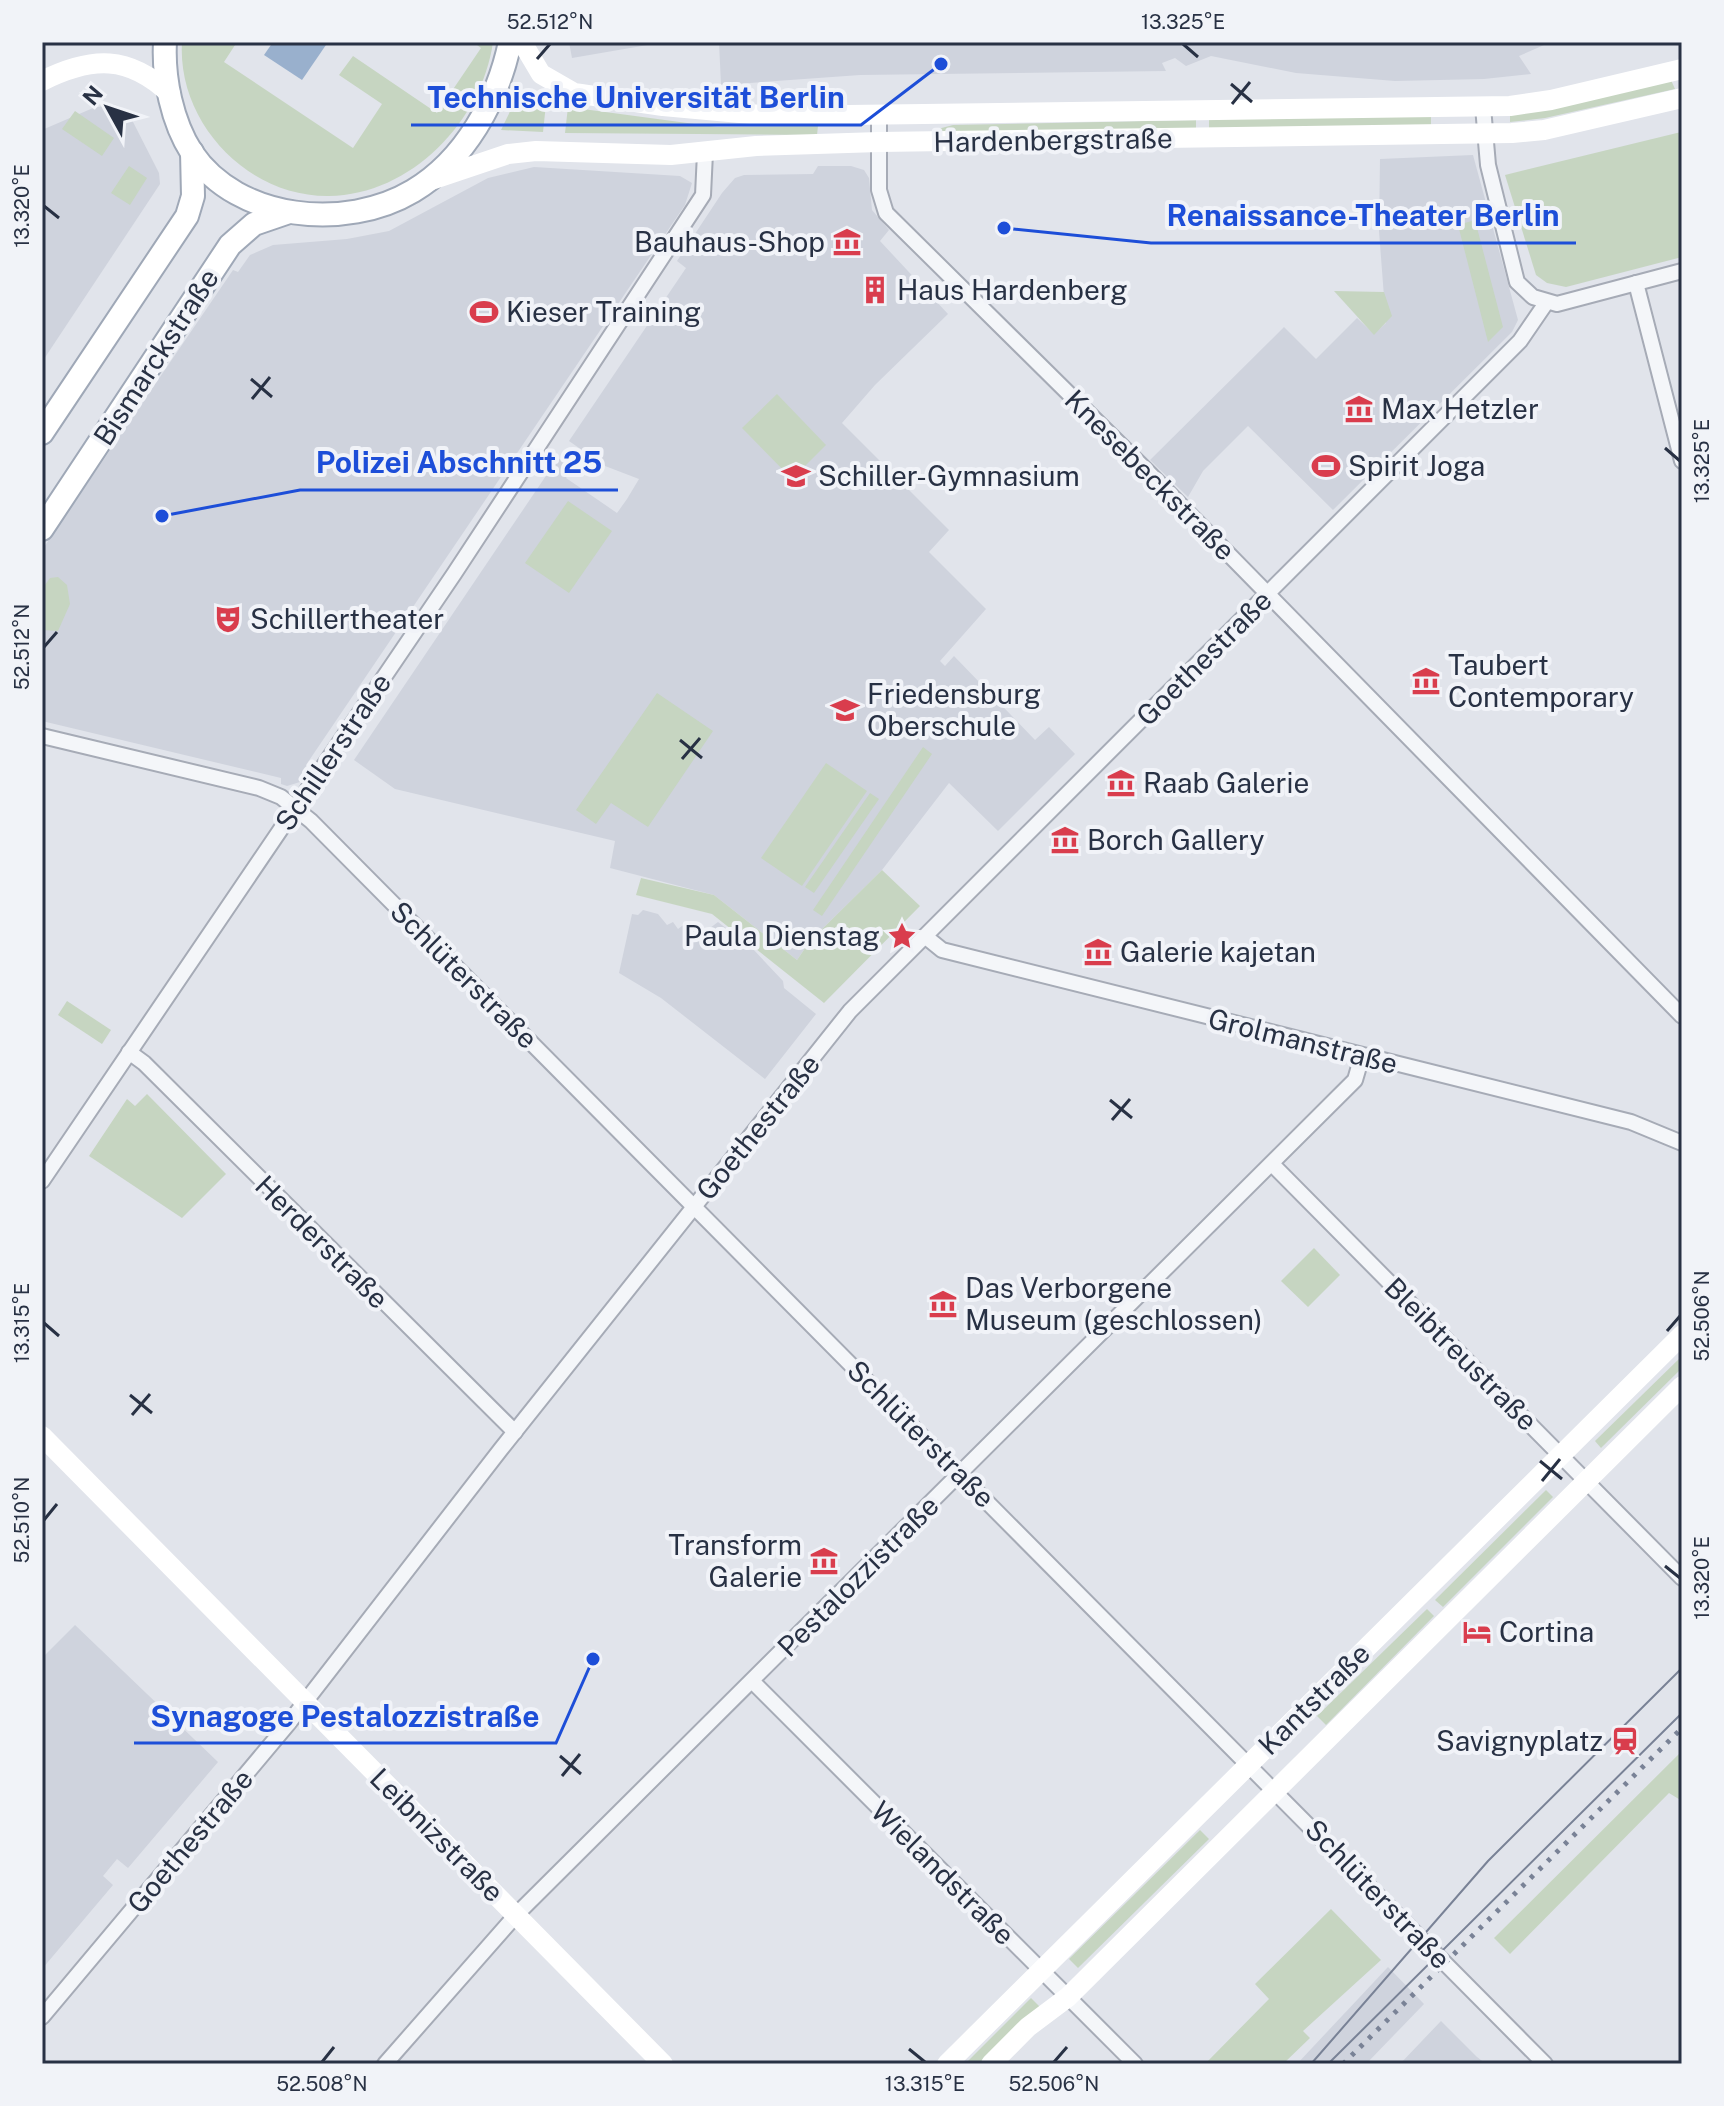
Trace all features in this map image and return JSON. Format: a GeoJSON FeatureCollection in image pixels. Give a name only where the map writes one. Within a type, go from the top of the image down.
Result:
{"type":"FeatureCollection","features":[{"type":"Feature","properties":{"kind":"main road"},"geometry":{"type":"LineString","coordinates":[[165,42],[170,94],[192,152],[205,168],[239,193],[291,212],[327,215],[361,211],[400,198],[426,182],[454,156],[479,123],[497,87],[510,42]]}},
{"type":"Feature","properties":{"kind":"main road","name":"Hardenbergstraße"},"geometry":{"type":"LineString","coordinates":[[522,42],[541,74],[574,93],[773,116],[1483,107],[1551,100],[1682,69]]}},
{"type":"Feature","properties":{"kind":"main road"},"geometry":{"type":"LineString","coordinates":[[42,81],[73,69],[110,62],[142,71],[170,94]]}},
{"type":"Feature","properties":{"kind":"main road","name":"Hardenbergstraße"},"geometry":{"type":"LineString","coordinates":[[426,182],[517,153],[705,153],[756,146],[879,142],[1484,134],[1544,130],[1682,98]]}},
{"type":"Feature","properties":{"kind":"main road","name":"Bismarckstraße"},"geometry":{"type":"LineString","coordinates":[[42,433],[187,216],[193,196],[192,152]]}},
{"type":"Feature","properties":{"kind":"main road","name":"Bismarckstraße"},"geometry":{"type":"LineString","coordinates":[[42,529],[230,245],[254,224],[291,212]]}},
{"type":"Feature","properties":{"kind":"main road","name":"Kantstraße"},"geometry":{"type":"LineString","coordinates":[[947,2064],[1682,1335]]}},
{"type":"Feature","properties":{"kind":"main road","name":"Kantstraße"},"geometry":{"type":"LineString","coordinates":[[991,2064],[1028,2027],[1068,1997],[1682,1386]]}},
{"type":"Feature","properties":{"kind":"main road","name":"Leibnizstraße"},"geometry":{"type":"LineString","coordinates":[[42,1436],[663,2064]]}},
{"type":"Feature","properties":{"kind":"street"},"geometry":{"type":"LineString","coordinates":[[1483,107],[1488,165],[1517,282],[1533,297],[1557,304],[1682,271]]}},
{"type":"Feature","properties":{"kind":"street","name":"Knesebeckstraße"},"geometry":{"type":"LineString","coordinates":[[879,116],[879,190],[886,213],[1268,594],[1682,1016]]}},
{"type":"Feature","properties":{"kind":"street","name":"Schillerstraße"},"geometry":{"type":"LineString","coordinates":[[42,1181],[703,195],[705,153]]}},
{"type":"Feature","properties":{"kind":"street"},"geometry":{"type":"LineString","coordinates":[[1636,283],[1682,461]]}},
{"type":"Feature","properties":{"kind":"street","name":"Goethestraße"},"geometry":{"type":"LineString","coordinates":[[42,2017],[305,1702],[850,1011],[1520,341],[1546,303]]}},
{"type":"Feature","properties":{"kind":"street","name":"Schlüterstraße"},"geometry":{"type":"LineString","coordinates":[[42,736],[259,788],[295,807],[695,1205],[1545,2064]]}},
{"type":"Feature","properties":{"kind":"street","name":"Grolmanstraße"},"geometry":{"type":"LineString","coordinates":[[926,937],[942,950],[1631,1122],[1682,1143]]}},
{"type":"Feature","properties":{"kind":"street","name":"Herderstraße"},"geometry":{"type":"LineString","coordinates":[[129,1052],[144,1063],[515,1432]]}},
{"type":"Feature","properties":{"kind":"street","name":"Pestalozzistraße"},"geometry":{"type":"LineString","coordinates":[[385,2064],[517,1914],[1355,1080],[1362,1056]]}},
{"type":"Feature","properties":{"kind":"street","name":"Bleibtreustraße"},"geometry":{"type":"LineString","coordinates":[[1272,1164],[1682,1578]]}},
{"type":"Feature","properties":{"kind":"street","name":"Wielandstraße"},"geometry":{"type":"LineString","coordinates":[[752,1681],[1135,2064]]}},
{"type":"Feature","properties":{"kind":"shaded area"},"geometry":{"type":"Polygon","coordinates":[[[569,42],[665,42],[572,58],[569,42]]]}},
{"type":"Feature","properties":{"kind":"shaded area"},"geometry":{"type":"Polygon","coordinates":[[[719,42],[1551,42],[1519,56],[1531,74],[1484,79],[1395,81],[1296,73],[1211,56],[1186,66],[1175,58],[1162,63],[1166,71],[860,75],[721,85],[719,42]]]}},
{"type":"Feature","properties":{"kind":"shaded area"},"geometry":{"type":"Polygon","coordinates":[[[113,104],[121,107],[131,118],[159,173],[160,184],[42,362],[42,130],[93,108],[113,104]]]}},
{"type":"Feature","properties":{"kind":"shaded area"},"geometry":{"type":"Polygon","coordinates":[[[1473,155],[1518,320],[1512,332],[1333,510],[1248,426],[1203,471],[1188,497],[1150,460],[1284,327],[1316,359],[1357,318],[1374,334],[1386,323],[1379,231],[1380,159],[1473,155]]]}},
{"type":"Feature","properties":{"kind":"shaded area"},"geometry":{"type":"Polygon","coordinates":[[[818,166],[851,166],[864,170],[869,178],[872,210],[889,230],[880,241],[948,314],[875,385],[842,423],[949,530],[929,552],[986,609],[940,661],[945,666],[954,656],[1035,740],[1049,727],[1075,754],[998,831],[949,783],[882,870],[810,941],[797,960],[714,895],[610,868],[615,841],[395,789],[354,760],[558,458],[573,468],[566,478],[617,513],[627,499],[639,479],[605,466],[569,441],[686,268],[677,261],[722,193],[735,178],[744,175],[813,174],[818,166]]]}},
{"type":"Feature","properties":{"kind":"shaded area"},"geometry":{"type":"Polygon","coordinates":[[[534,167],[680,176],[692,183],[685,205],[306,765],[308,770],[300,782],[287,786],[281,784],[281,778],[42,721],[42,550],[233,270],[238,272],[250,255],[273,245],[347,239],[389,231],[488,178],[534,167]]]}},
{"type":"Feature","properties":{"kind":"shaded area"},"geometry":{"type":"Polygon","coordinates":[[[643,910],[658,914],[667,925],[673,922],[678,929],[686,923],[698,937],[718,922],[752,948],[783,981],[784,988],[816,1014],[765,1079],[661,998],[619,973],[632,914],[638,915],[643,910]]]}},
{"type":"Feature","properties":{"kind":"shaded area"},"geometry":{"type":"Polygon","coordinates":[[[75,1625],[218,1762],[128,1868],[117,1859],[103,1876],[113,1885],[42,1969],[42,1658],[75,1625]]]}},
{"type":"Feature","properties":{"kind":"shaded area"},"geometry":{"type":"Polygon","coordinates":[[[1388,1967],[1424,2004],[1366,2064],[1297,2064],[1388,1967]]]}},
{"type":"Feature","properties":{"kind":"shaded area"},"geometry":{"type":"Polygon","coordinates":[[[1441,2021],[1477,2057],[1486,2064],[1400,2064],[1441,2021]]]}},
{"type":"Feature","properties":{"kind":"green space"},"geometry":{"type":"Polygon","coordinates":[[[182,42],[237,42],[224,62],[353,148],[382,104],[339,75],[353,56],[437,113],[481,48],[473,42],[493,42],[486,71],[474,99],[458,125],[438,148],[414,168],[388,183],[359,192],[329,196],[299,193],[271,184],[245,169],[223,149],[205,126],[191,100],[184,72],[182,42]]]}},
{"type":"Feature","properties":{"kind":"green space"},"geometry":{"type":"Polygon","coordinates":[[[1671,80],[1675,89],[1545,118],[1510,122],[1510,113],[1671,80]]]}},
{"type":"Feature","properties":{"kind":"green space"},"geometry":{"type":"Polygon","coordinates":[[[517,97],[546,104],[543,132],[501,130],[517,97]]]}},
{"type":"Feature","properties":{"kind":"green space"},"geometry":{"type":"Polygon","coordinates":[[[568,107],[717,127],[818,126],[817,135],[565,133],[568,107]]]}},
{"type":"Feature","properties":{"kind":"green space"},"geometry":{"type":"Polygon","coordinates":[[[75,111],[114,138],[102,156],[62,129],[75,111]]]}},
{"type":"Feature","properties":{"kind":"green space"},"geometry":{"type":"Polygon","coordinates":[[[1431,116],[1431,125],[1209,129],[1209,119],[1431,116]]]}},
{"type":"Feature","properties":{"kind":"green space"},"geometry":{"type":"Polygon","coordinates":[[[1196,120],[1196,130],[935,133],[934,130],[953,125],[1196,120]]]}},
{"type":"Feature","properties":{"kind":"green space"},"geometry":{"type":"Polygon","coordinates":[[[1681,132],[1682,257],[1566,287],[1547,283],[1536,275],[1505,175],[1681,132]]]}},
{"type":"Feature","properties":{"kind":"green space"},"geometry":{"type":"Polygon","coordinates":[[[129,166],[147,178],[130,205],[111,193],[129,166]]]}},
{"type":"Feature","properties":{"kind":"green space"},"geometry":{"type":"Polygon","coordinates":[[[1475,220],[1503,327],[1488,342],[1458,225],[1475,220]]]}},
{"type":"Feature","properties":{"kind":"green space"},"geometry":{"type":"Polygon","coordinates":[[[1334,291],[1384,292],[1392,316],[1374,335],[1334,291]]]}},
{"type":"Feature","properties":{"kind":"green space"},"geometry":{"type":"Polygon","coordinates":[[[777,394],[826,445],[792,479],[742,428],[777,394]]]}},
{"type":"Feature","properties":{"kind":"green space"},"geometry":{"type":"Polygon","coordinates":[[[568,501],[612,531],[569,593],[525,563],[568,501]]]}},
{"type":"Feature","properties":{"kind":"green space"},"geometry":{"type":"Polygon","coordinates":[[[58,577],[67,585],[70,604],[58,631],[42,630],[42,589],[50,578],[58,577]]]}},
{"type":"Feature","properties":{"kind":"green space"},"geometry":{"type":"Polygon","coordinates":[[[657,693],[713,731],[648,827],[611,803],[596,824],[576,810],[657,693]]]}},
{"type":"Feature","properties":{"kind":"green space"},"geometry":{"type":"Polygon","coordinates":[[[923,747],[932,754],[822,916],[813,910],[923,747]]]}},
{"type":"Feature","properties":{"kind":"green space"},"geometry":{"type":"Polygon","coordinates":[[[826,763],[867,791],[802,886],[761,858],[826,763]]]}},
{"type":"Feature","properties":{"kind":"green space"},"geometry":{"type":"Polygon","coordinates":[[[870,793],[879,799],[814,893],[805,887],[870,793]]]}},
{"type":"Feature","properties":{"kind":"green space"},"geometry":{"type":"Polygon","coordinates":[[[882,870],[920,906],[824,1003],[712,914],[636,895],[641,878],[714,895],[797,960],[810,941],[882,870]]]}},
{"type":"Feature","properties":{"kind":"green space"},"geometry":{"type":"Polygon","coordinates":[[[67,1001],[111,1030],[102,1044],[58,1015],[67,1001]]]}},
{"type":"Feature","properties":{"kind":"green space"},"geometry":{"type":"Polygon","coordinates":[[[147,1094],[226,1174],[182,1218],[89,1156],[127,1099],[135,1106],[147,1094]]]}},
{"type":"Feature","properties":{"kind":"green space"},"geometry":{"type":"Polygon","coordinates":[[[1314,1248],[1340,1275],[1308,1307],[1281,1281],[1314,1248]]]}},
{"type":"Feature","properties":{"kind":"green space"},"geometry":{"type":"Polygon","coordinates":[[[1682,1356],[1682,1368],[1601,1448],[1595,1441],[1682,1356]]]}},
{"type":"Feature","properties":{"kind":"green space"},"geometry":{"type":"Polygon","coordinates":[[[1546,1490],[1553,1497],[1443,1607],[1435,1600],[1546,1490]]]}},
{"type":"Feature","properties":{"kind":"green space"},"geometry":{"type":"Polygon","coordinates":[[[1427,1609],[1434,1616],[1326,1725],[1317,1716],[1427,1609]]]}},
{"type":"Feature","properties":{"kind":"green space"},"geometry":{"type":"Polygon","coordinates":[[[1682,1751],[1679,1784],[1682,1801],[1669,1793],[1510,1954],[1494,1938],[1682,1751]]]}},
{"type":"Feature","properties":{"kind":"green space"},"geometry":{"type":"Polygon","coordinates":[[[1200,1830],[1209,1839],[1078,1968],[1069,1959],[1200,1830]]]}},
{"type":"Feature","properties":{"kind":"green space"},"geometry":{"type":"Polygon","coordinates":[[[1331,1909],[1381,1960],[1303,2031],[1310,2038],[1283,2064],[1205,2064],[1269,1999],[1255,1984],[1331,1909]]]}},
{"type":"Feature","properties":{"kind":"green space"},"geometry":{"type":"Polygon","coordinates":[[[1031,1998],[1040,2007],[982,2064],[965,2064],[1031,1998]]]}},
{"type":"Feature","properties":{"kind":"water"},"geometry":{"type":"Polygon","coordinates":[[[273,42],[328,42],[302,80],[264,55],[273,42]]]}},
{"type":"Feature","properties":{"kind":"tram line"},"geometry":{"type":"LineString","coordinates":[[1311,2064],[1488,1861],[1682,1668]]}},
{"type":"Feature","properties":{"kind":"tram line"},"geometry":{"type":"LineString","coordinates":[[1328,2064],[1682,1713]]}},
{"type":"Feature","properties":{"kind":"railway"},"geometry":{"type":"LineString","coordinates":[[1343,2064],[1682,1728]]}},
{"type":"Feature","properties":{"kind":"place","name":"Technische Universität Berlin"},"geometry":{"type":"Point","coordinates":[941,64]}},
{"type":"Feature","properties":{"kind":"place","name":"Renaissance-Theater Berlin"},"geometry":{"type":"Point","coordinates":[1004,228]}},
{"type":"Feature","properties":{"kind":"place","name":"Bauhaus-Shop"},"geometry":{"type":"Point","coordinates":[847,242]}},
{"type":"Feature","properties":{"kind":"place","name":"Haus Hardenberg"},"geometry":{"type":"Point","coordinates":[875,290]}},
{"type":"Feature","properties":{"kind":"place","name":"Kieser Training"},"geometry":{"type":"Point","coordinates":[484,312]}},
{"type":"Feature","properties":{"kind":"place","name":"Max Hetzler"},"geometry":{"type":"Point","coordinates":[1359,409]}},
{"type":"Feature","properties":{"kind":"place","name":"Spirit Joga"},"geometry":{"type":"Point","coordinates":[1326,466]}},
{"type":"Feature","properties":{"kind":"place","name":"Schiller-Gymnasium"},"geometry":{"type":"Point","coordinates":[796,476]}},
{"type":"Feature","properties":{"kind":"place","name":"Polizei Abschnitt 25"},"geometry":{"type":"Point","coordinates":[162,516]}},
{"type":"Feature","properties":{"kind":"place","name":"Schillertheater"},"geometry":{"type":"Point","coordinates":[228,619]}},
{"type":"Feature","properties":{"kind":"place","name":"Taubert Contemporary"},"geometry":{"type":"Point","coordinates":[1426,681]}},
{"type":"Feature","properties":{"kind":"place","name":"Friedensburg Oberschule"},"geometry":{"type":"Point","coordinates":[845,710]}},
{"type":"Feature","properties":{"kind":"place","name":"Raab Galerie"},"geometry":{"type":"Point","coordinates":[1121,783]}},
{"type":"Feature","properties":{"kind":"place","name":"Borch Gallery"},"geometry":{"type":"Point","coordinates":[1065,840]}},
{"type":"Feature","properties":{"kind":"place","name":"Paula Dienstag"},"geometry":{"type":"Point","coordinates":[902,936]}},
{"type":"Feature","properties":{"kind":"place","name":"Galerie kajetan"},"geometry":{"type":"Point","coordinates":[1098,952]}},
{"type":"Feature","properties":{"kind":"place","name":"Das Verborgene Museum (geschlossen)"},"geometry":{"type":"Point","coordinates":[943,1304]}},
{"type":"Feature","properties":{"kind":"place","name":"Transform Galerie"},"geometry":{"type":"Point","coordinates":[824,1561]}},
{"type":"Feature","properties":{"kind":"place","name":"Cortina"},"geometry":{"type":"Point","coordinates":[1477,1632]}},
{"type":"Feature","properties":{"kind":"place","name":"Synagoge Pestalozzistraße"},"geometry":{"type":"Point","coordinates":[593,1659]}},
{"type":"Feature","properties":{"kind":"place","name":"Savignyplatz"},"geometry":{"type":"Point","coordinates":[1625,1741]}}]}
